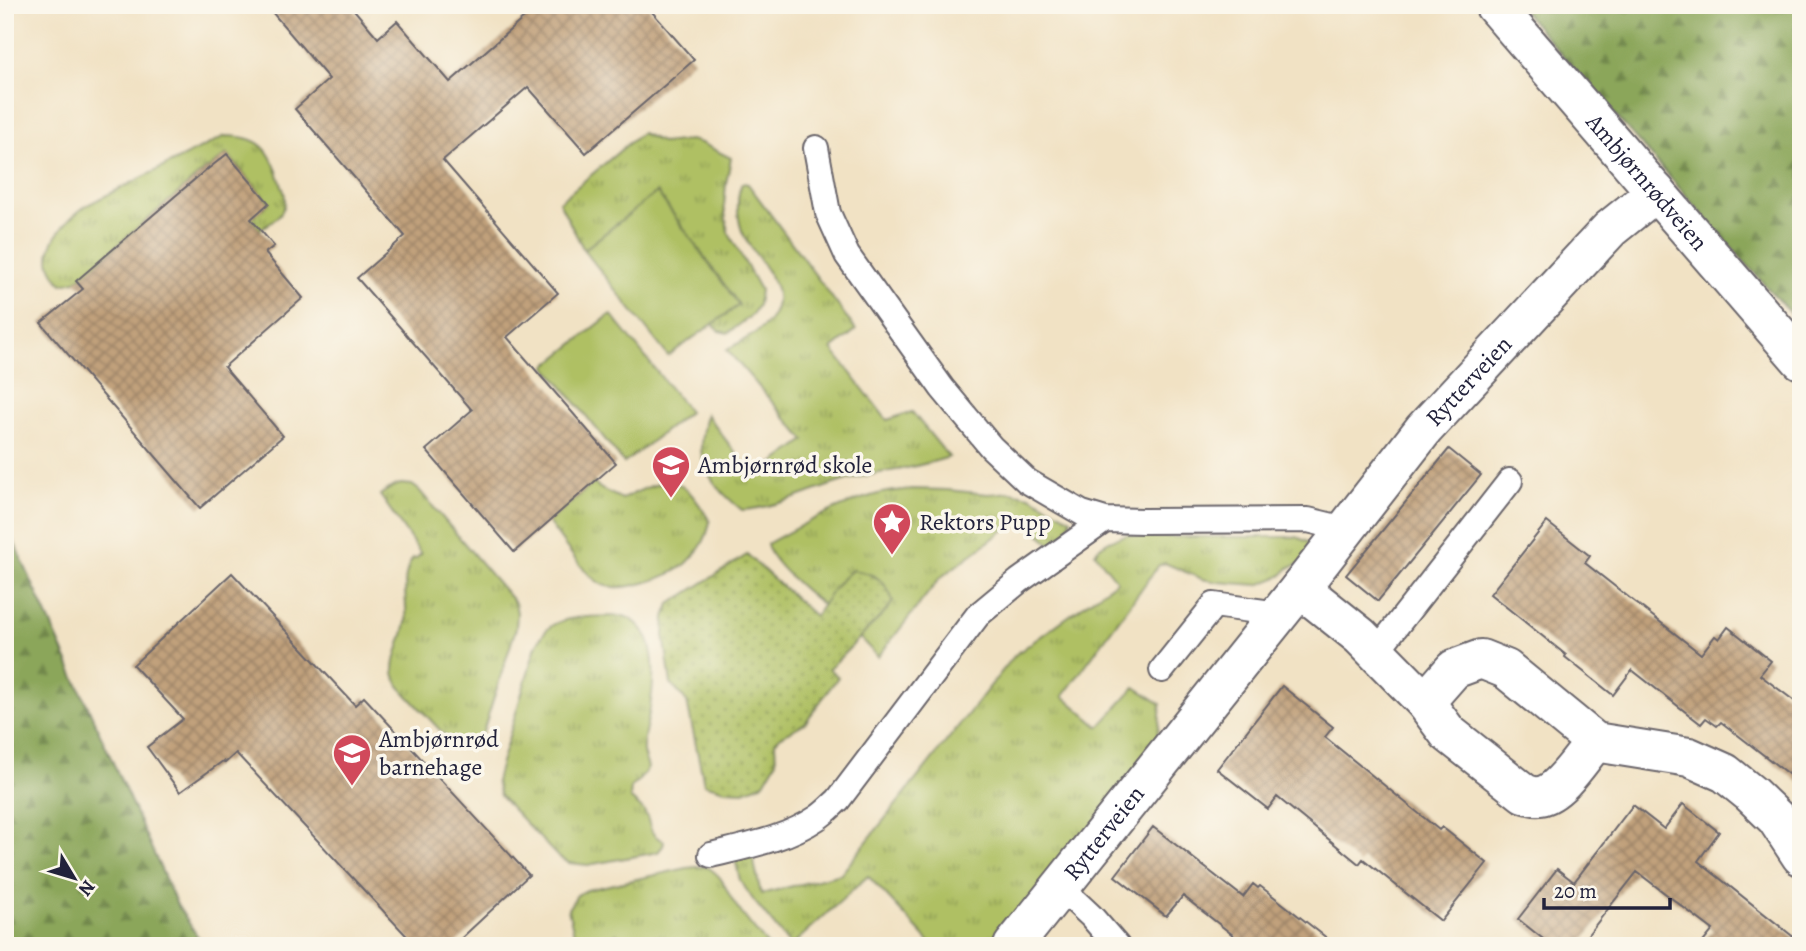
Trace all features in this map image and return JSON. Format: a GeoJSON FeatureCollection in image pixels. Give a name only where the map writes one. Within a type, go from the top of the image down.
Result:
{"type":"FeatureCollection","features":[{"type":"Feature","properties":{"kind":"street","name":"Ambjørnrødveien"},"geometry":{"type":"LineString","coordinates":[[1494,5],[1801,360]]}},
{"type":"Feature","properties":{"kind":"street","name":"Rytterveien"},"geometry":{"type":"LineString","coordinates":[[1013,946],[1424,429],[1610,229],[1656,192]]}},
{"type":"Feature","properties":{"kind":"street"},"geometry":{"type":"LineString","coordinates":[[1289,601],[1360,636],[1425,702],[1448,733],[1524,793],[1541,796],[1556,789],[1595,742]]}},
{"type":"Feature","properties":{"kind":"street"},"geometry":{"type":"LineString","coordinates":[[1425,702],[1454,669],[1481,659],[1506,669],[1595,742],[1689,757],[1726,774],[1776,818],[1801,856]]}},
{"type":"Feature","properties":{"kind":"lane"},"geometry":{"type":"LineString","coordinates":[[816,148],[828,213],[847,254],[943,388],[991,447],[1027,481],[1082,513],[1105,520],[1308,520],[1345,529]]}},
{"type":"Feature","properties":{"kind":"lane"},"geometry":{"type":"LineString","coordinates":[[1376,652],[1510,481]]}},
{"type":"Feature","properties":{"kind":"lane"},"geometry":{"type":"LineString","coordinates":[[711,855],[769,840],[799,829],[820,817],[838,800],[978,615],[1019,581],[1105,520]]}},
{"type":"Feature","properties":{"kind":"lane"},"geometry":{"type":"LineString","coordinates":[[1162,670],[1214,605],[1289,601]]}},
{"type":"Feature","properties":{"kind":"lane"},"geometry":{"type":"LineString","coordinates":[[1060,887],[1091,916],[1117,946]]}},
{"type":"Feature","properties":{"kind":"green space"},"geometry":{"type":"Polygon","coordinates":[[[1518,5],[1801,5],[1801,326],[1518,5]]]}},
{"type":"Feature","properties":{"kind":"green space"},"geometry":{"type":"Polygon","coordinates":[[[641,133],[663,143],[690,140],[701,143],[731,158],[724,206],[728,232],[760,290],[758,305],[751,316],[728,333],[719,331],[713,324],[739,305],[657,192],[584,250],[559,202],[641,133]]]}},
{"type":"Feature","properties":{"kind":"green space"},"geometry":{"type":"Polygon","coordinates":[[[225,136],[255,141],[267,152],[285,196],[284,207],[277,217],[260,230],[251,219],[269,203],[227,154],[207,168],[76,281],[62,284],[52,270],[49,256],[60,230],[73,216],[87,205],[225,136]]]}},
{"type":"Feature","properties":{"kind":"green space"},"geometry":{"type":"Polygon","coordinates":[[[742,183],[748,184],[856,330],[832,349],[887,420],[912,412],[949,457],[847,480],[755,509],[742,510],[714,482],[702,457],[706,414],[754,477],[805,440],[727,350],[762,328],[771,318],[776,306],[774,283],[740,225],[738,200],[742,183]]]}},
{"type":"Feature","properties":{"kind":"green space"},"geometry":{"type":"Polygon","coordinates":[[[657,192],[739,305],[668,356],[584,250],[657,192]]]}},
{"type":"Feature","properties":{"kind":"green space"},"geometry":{"type":"Polygon","coordinates":[[[611,314],[689,412],[624,463],[546,366],[611,314]]]}},
{"type":"Feature","properties":{"kind":"green space"},"geometry":{"type":"Polygon","coordinates":[[[594,483],[622,499],[654,485],[679,485],[693,496],[710,521],[702,544],[687,563],[670,574],[621,587],[601,584],[580,564],[548,522],[594,483]]]}},
{"type":"Feature","properties":{"kind":"green space"},"geometry":{"type":"Polygon","coordinates":[[[401,484],[412,485],[419,490],[515,603],[516,628],[480,741],[469,749],[459,748],[452,743],[399,686],[394,675],[395,660],[406,622],[406,574],[413,558],[421,554],[380,495],[401,484]]]}},
{"type":"Feature","properties":{"kind":"green space"},"geometry":{"type":"Polygon","coordinates":[[[911,489],[988,494],[1011,492],[1030,496],[1071,519],[1066,531],[1052,546],[1023,516],[940,578],[878,657],[859,637],[870,626],[830,596],[823,605],[782,568],[767,544],[849,503],[882,493],[911,489]]]}},
{"type":"Feature","properties":{"kind":"green space"},"geometry":{"type":"Polygon","coordinates":[[[5,522],[177,905],[204,946],[5,946],[5,522]]]}},
{"type":"Feature","properties":{"kind":"green space"},"geometry":{"type":"Polygon","coordinates":[[[1129,534],[1142,537],[1297,537],[1310,543],[1313,549],[1303,563],[1290,567],[1281,576],[1258,585],[1202,579],[1165,563],[1159,565],[1063,696],[1099,727],[1135,687],[1161,704],[1157,745],[995,946],[933,946],[868,876],[791,946],[740,880],[735,859],[752,853],[761,894],[841,874],[1015,655],[1117,581],[1095,553],[1105,543],[1129,534]]]}},
{"type":"Feature","properties":{"kind":"green space"},"geometry":{"type":"Polygon","coordinates":[[[747,555],[815,616],[838,583],[852,570],[878,578],[893,601],[829,669],[838,677],[805,723],[775,742],[776,762],[764,783],[744,791],[725,790],[704,784],[687,702],[671,684],[664,635],[665,617],[670,604],[747,555]]]}},
{"type":"Feature","properties":{"kind":"green space"},"geometry":{"type":"Polygon","coordinates":[[[624,616],[636,623],[645,634],[653,661],[652,692],[643,748],[648,768],[631,787],[630,798],[644,811],[654,835],[664,841],[663,846],[658,852],[588,865],[569,863],[558,857],[500,796],[496,782],[498,773],[536,646],[544,633],[550,627],[566,620],[624,616]]]}},
{"type":"Feature","properties":{"kind":"green space"},"geometry":{"type":"Polygon","coordinates":[[[706,866],[720,878],[737,907],[768,946],[629,946],[616,933],[601,946],[577,946],[568,909],[577,895],[587,890],[706,866]]]}},
{"type":"Feature","properties":{"kind":"building"},"geometry":{"type":"Polygon","coordinates":[[[266,5],[350,5],[378,38],[397,21],[450,82],[539,5],[646,5],[694,60],[586,153],[528,87],[443,160],[558,293],[507,337],[616,463],[514,552],[426,450],[472,410],[357,278],[405,236],[295,109],[329,79],[266,5]]]}},
{"type":"Feature","properties":{"kind":"building"},"geometry":{"type":"Polygon","coordinates":[[[227,154],[269,203],[251,219],[274,246],[265,253],[303,298],[224,367],[283,436],[200,508],[41,323],[83,289],[76,281],[227,154]]]}},
{"type":"Feature","properties":{"kind":"building"},"geometry":{"type":"Polygon","coordinates":[[[1449,449],[1481,475],[1378,601],[1346,575],[1449,449]]]}},
{"type":"Feature","properties":{"kind":"building"},"geometry":{"type":"Polygon","coordinates":[[[1547,522],[1590,556],[1585,563],[1701,654],[1715,636],[1719,639],[1728,627],[1771,661],[1760,675],[1801,706],[1801,784],[1721,722],[1717,726],[1706,718],[1701,724],[1632,670],[1613,695],[1490,594],[1547,522]]]}},
{"type":"Feature","properties":{"kind":"building"},"geometry":{"type":"Polygon","coordinates":[[[232,573],[355,705],[364,697],[529,875],[453,946],[416,946],[236,753],[180,792],[147,747],[183,719],[133,665],[232,573]]]}},
{"type":"Feature","properties":{"kind":"building"},"geometry":{"type":"Polygon","coordinates":[[[1282,686],[1333,727],[1325,737],[1439,830],[1442,827],[1487,863],[1441,921],[1363,859],[1359,864],[1277,797],[1268,809],[1217,769],[1282,686]]]}},
{"type":"Feature","properties":{"kind":"building"},"geometry":{"type":"Polygon","coordinates":[[[1683,804],[1719,832],[1698,861],[1801,943],[1801,946],[1700,946],[1713,930],[1637,872],[1579,946],[1552,946],[1518,919],[1557,869],[1574,882],[1633,805],[1664,829],[1683,804]]]}},
{"type":"Feature","properties":{"kind":"building"},"geometry":{"type":"Polygon","coordinates":[[[1153,827],[1243,897],[1253,884],[1258,888],[1260,886],[1337,946],[1247,946],[1183,896],[1166,916],[1115,876],[1153,827]]]}},
{"type":"Feature","properties":{"kind":"place","name":"Ambjørnrød skole"},"geometry":{"type":"Point","coordinates":[671,499]}},
{"type":"Feature","properties":{"kind":"place","name":"Rektors Pupp"},"geometry":{"type":"Point","coordinates":[892,556]}},
{"type":"Feature","properties":{"kind":"place","name":"Ambjørnrød barnehage"},"geometry":{"type":"Point","coordinates":[352,787]}}]}
